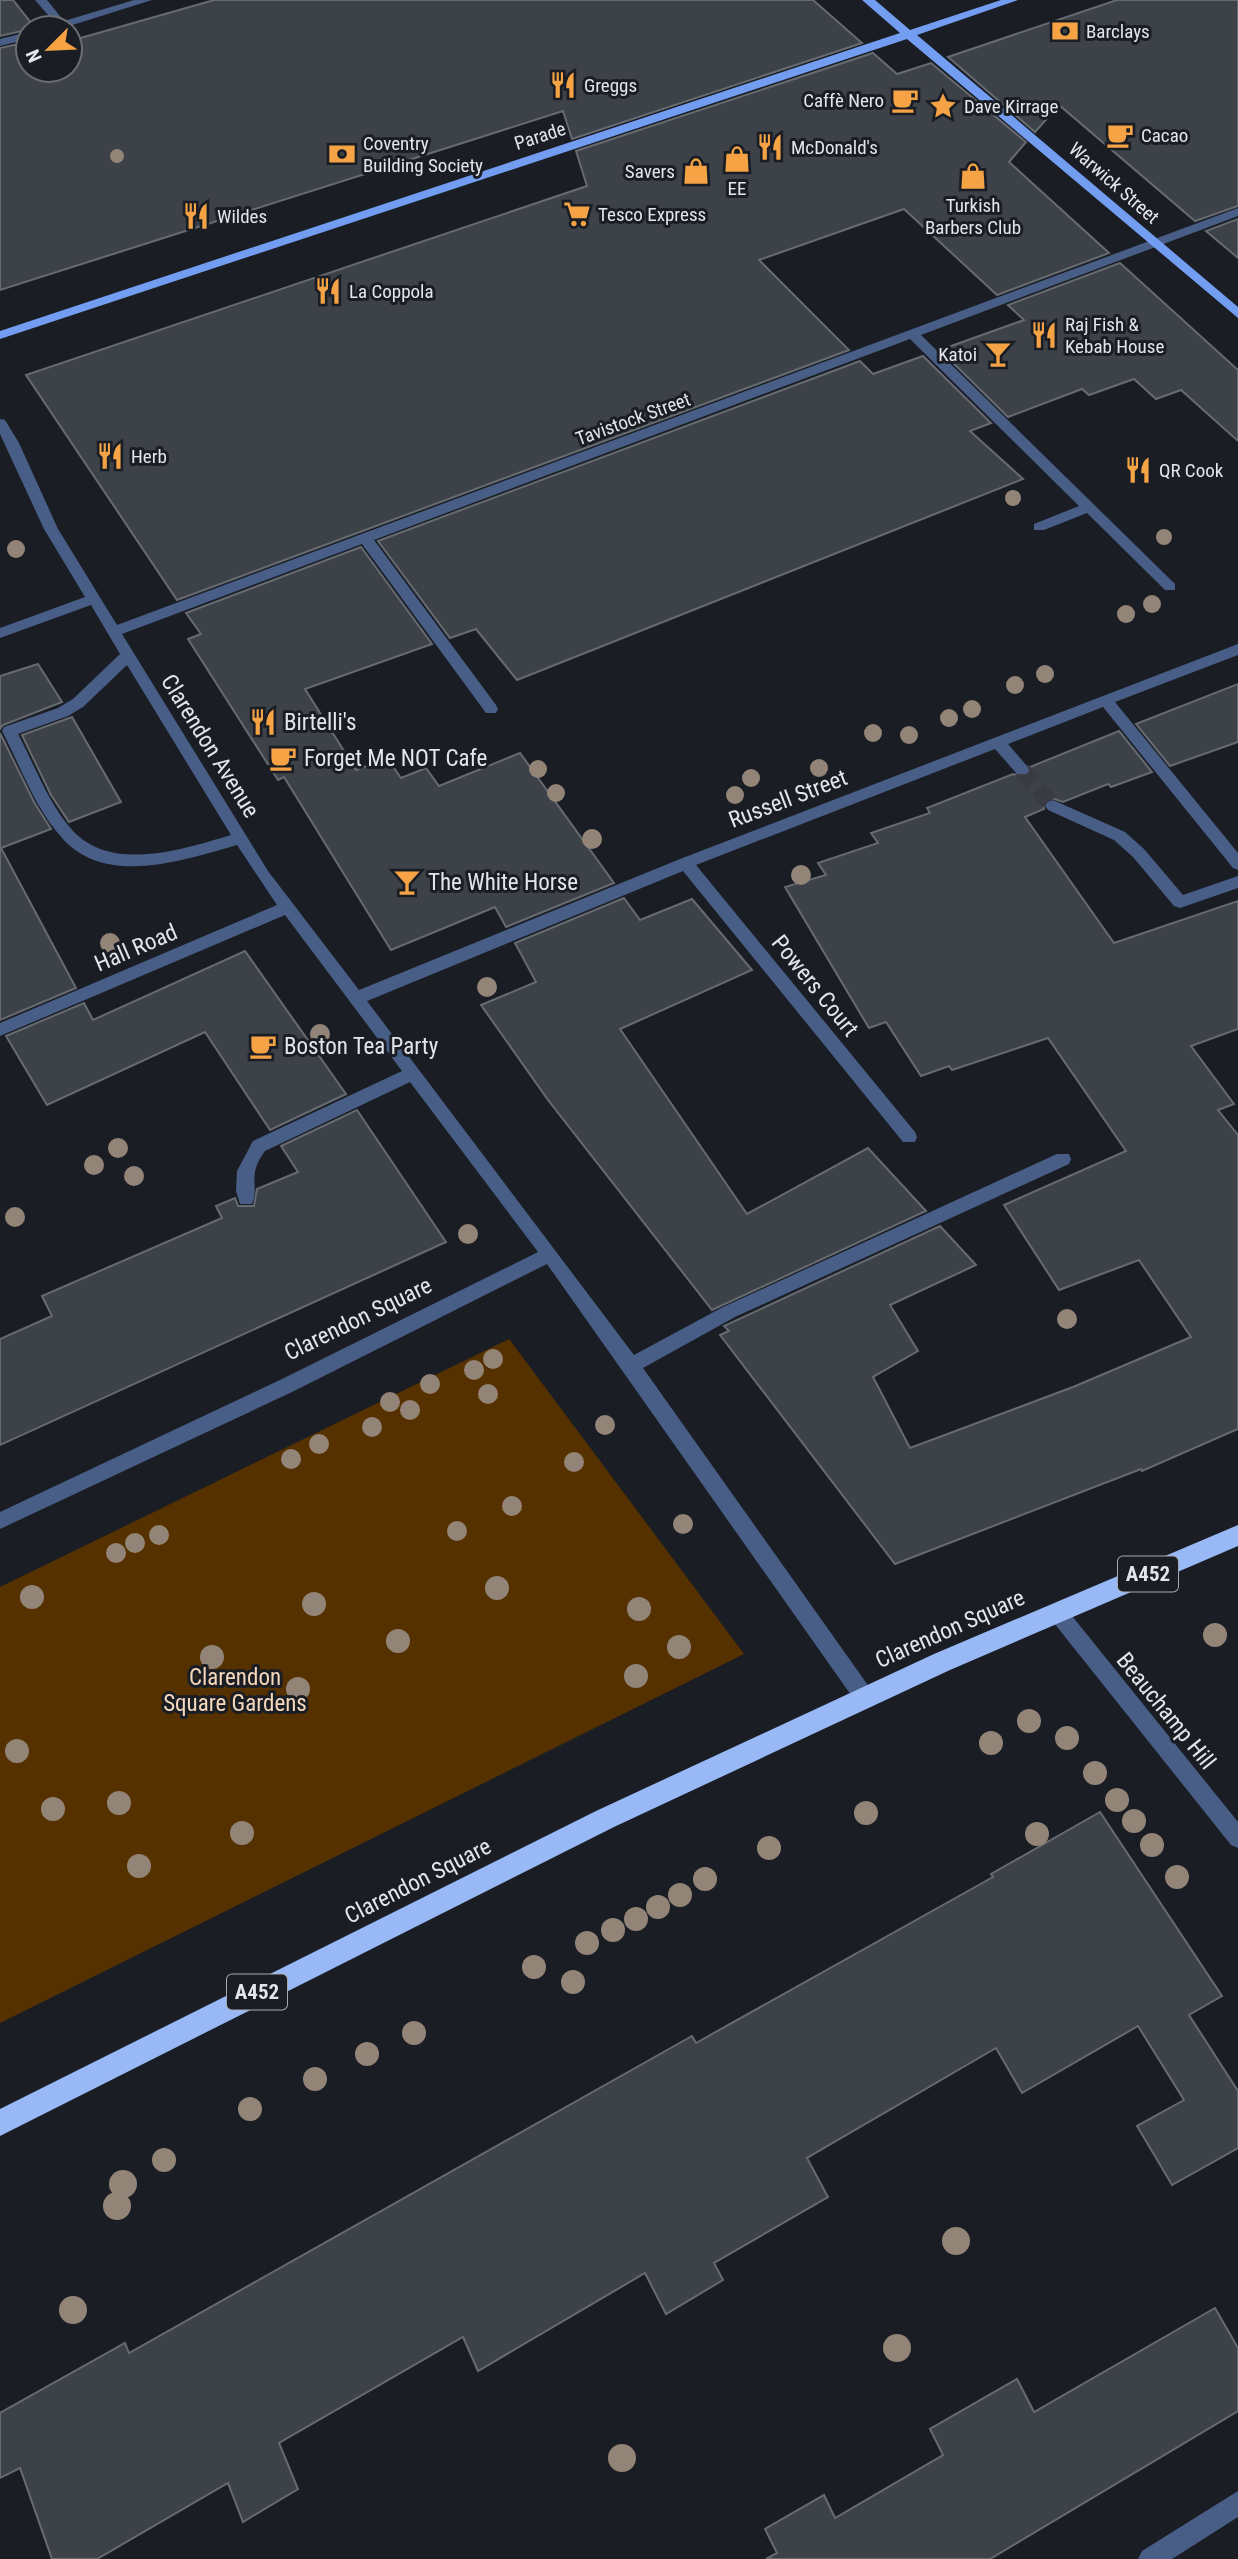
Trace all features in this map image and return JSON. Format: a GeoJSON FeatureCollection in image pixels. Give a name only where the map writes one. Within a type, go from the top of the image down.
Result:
{"type":"FeatureCollection","features":[{"type":"Feature","properties":{"kind":"highway","name":"A452"},"geometry":{"type":"LineString","coordinates":[[1057,1612],[1238,1535]]}},
{"type":"Feature","properties":{"kind":"highway","name":"Clarendon Square"},"geometry":{"type":"LineString","coordinates":[[0,2123],[605,1819],[1057,1612]]}},
{"type":"Feature","properties":{"kind":"main road","name":"Warwick Street"},"geometry":{"type":"LineString","coordinates":[[868,0],[1238,314]]}},
{"type":"Feature","properties":{"kind":"main road","name":"Parade"},"geometry":{"type":"LineString","coordinates":[[0,335],[1012,0]]}},
{"type":"Feature","properties":{"kind":"street"},"geometry":{"type":"LineString","coordinates":[[84,19],[146,0]]}},
{"type":"Feature","properties":{"kind":"street","name":"Tavistock Street"},"geometry":{"type":"LineString","coordinates":[[113,632],[1238,212]]}},
{"type":"Feature","properties":{"kind":"street"},"geometry":{"type":"LineString","coordinates":[[913,334],[1170,587]]}},
{"type":"Feature","properties":{"kind":"street","name":"Clarendon Avenue"},"geometry":{"type":"LineString","coordinates":[[0,423],[12,443],[51,529],[240,838],[413,1073]]}},
{"type":"Feature","properties":{"kind":"street"},"geometry":{"type":"LineString","coordinates":[[1039,527],[1089,507]]}},
{"type":"Feature","properties":{"kind":"street"},"geometry":{"type":"LineString","coordinates":[[366,539],[491,709]]}},
{"type":"Feature","properties":{"kind":"street"},"geometry":{"type":"LineString","coordinates":[[0,633],[93,599]]}},
{"type":"Feature","properties":{"kind":"street","name":"Russell Street"},"geometry":{"type":"LineString","coordinates":[[356,998],[685,863],[1238,649]]}},
{"type":"Feature","properties":{"kind":"street"},"geometry":{"type":"LineString","coordinates":[[127,656],[78,703],[63,712],[9,731],[56,816],[78,845],[94,853],[131,860],[184,854],[240,838]]}},
{"type":"Feature","properties":{"kind":"street"},"geometry":{"type":"LineString","coordinates":[[1106,701],[1238,864]]}},
{"type":"Feature","properties":{"kind":"street"},"geometry":{"type":"LineString","coordinates":[[998,742],[1022,770]]}},
{"type":"Feature","properties":{"kind":"street"},"geometry":{"type":"LineString","coordinates":[[1053,806],[1110,830],[1126,841],[1180,901],[1238,882]]}},
{"type":"Feature","properties":{"kind":"street","name":"Powers Court"},"geometry":{"type":"LineString","coordinates":[[685,863],[909,1137]]}},
{"type":"Feature","properties":{"kind":"street","name":"Hall Road"},"geometry":{"type":"LineString","coordinates":[[0,1030],[289,907]]}},
{"type":"Feature","properties":{"kind":"street"},"geometry":{"type":"LineString","coordinates":[[246,1199],[242,1181],[245,1168],[259,1146],[413,1073]]}},
{"type":"Feature","properties":{"kind":"street","name":"Clarendon Square"},"geometry":{"type":"LineString","coordinates":[[413,1073],[632,1365],[865,1698]]}},
{"type":"Feature","properties":{"kind":"street"},"geometry":{"type":"LineString","coordinates":[[632,1365],[729,1312],[1063,1159]]}},
{"type":"Feature","properties":{"kind":"street","name":"Clarendon Square"},"geometry":{"type":"LineString","coordinates":[[0,1521],[286,1386],[550,1254]]}},
{"type":"Feature","properties":{"kind":"street","name":"Beauchamp Hill"},"geometry":{"type":"LineString","coordinates":[[1057,1612],[1238,1838]]}},
{"type":"Feature","properties":{"kind":"street"},"geometry":{"type":"LineString","coordinates":[[1150,2559],[1238,2503]]}},
{"type":"Feature","properties":{"kind":"green space","name":"Clarendon Square Gardens"},"geometry":{"type":"Polygon","coordinates":[[[509,1339],[744,1654],[0,2023],[0,1587],[509,1339]]]}},
{"type":"Feature","properties":{"kind":"building"},"geometry":{"type":"Polygon","coordinates":[[[0,0],[13,0],[24,14],[14,14],[14,33],[0,36],[0,0]]]}},
{"type":"Feature","properties":{"kind":"building"},"geometry":{"type":"Polygon","coordinates":[[[214,0],[813,0],[862,43],[572,139],[563,111],[0,290],[0,48],[14,45],[14,84],[84,84],[84,37],[214,0]]]}},
{"type":"Feature","properties":{"kind":"building"},"geometry":{"type":"Polygon","coordinates":[[[1117,0],[1238,0],[1238,206],[1195,221],[1059,105],[1035,132],[948,57],[1117,0]]]}},
{"type":"Feature","properties":{"kind":"building"},"geometry":{"type":"Polygon","coordinates":[[[873,53],[897,74],[931,63],[1026,142],[1009,162],[1109,253],[997,295],[904,209],[759,260],[849,350],[177,600],[26,375],[587,186],[576,151],[873,53]]]}},
{"type":"Feature","properties":{"kind":"building"},"geometry":{"type":"Polygon","coordinates":[[[1238,219],[1238,258],[1206,231],[1238,219]]]}},
{"type":"Feature","properties":{"kind":"building"},"geometry":{"type":"Polygon","coordinates":[[[1120,263],[1238,370],[1238,441],[1181,390],[1156,399],[1134,379],[1089,395],[1082,389],[1008,417],[940,350],[1024,320],[1008,305],[1120,263]]]}},
{"type":"Feature","properties":{"kind":"building"},"geometry":{"type":"Polygon","coordinates":[[[923,356],[991,423],[970,431],[1023,479],[517,680],[476,629],[450,638],[378,541],[860,361],[873,374],[923,356]]]}},
{"type":"Feature","properties":{"kind":"building"},"geometry":{"type":"Polygon","coordinates":[[[361,547],[432,644],[305,689],[356,770],[387,758],[401,778],[426,768],[439,786],[520,753],[614,883],[506,927],[495,907],[391,950],[284,777],[278,780],[188,639],[201,634],[186,613],[361,547]]]}},
{"type":"Feature","properties":{"kind":"building"},"geometry":{"type":"Polygon","coordinates":[[[38,664],[62,702],[3,725],[0,729],[0,676],[38,664]]]}},
{"type":"Feature","properties":{"kind":"building"},"geometry":{"type":"Polygon","coordinates":[[[1238,684],[1238,742],[1170,766],[1136,724],[1238,684]]]}},
{"type":"Feature","properties":{"kind":"building"},"geometry":{"type":"Polygon","coordinates":[[[72,717],[121,802],[69,822],[51,795],[22,735],[72,717]]]}},
{"type":"Feature","properties":{"kind":"building"},"geometry":{"type":"Polygon","coordinates":[[[1119,731],[1152,772],[1111,787],[1108,784],[1063,802],[1052,798],[1043,804],[1044,809],[1025,817],[1114,943],[1238,901],[1238,1029],[1191,1046],[1234,1104],[1218,1110],[1238,1135],[1238,1429],[1142,1471],[1141,1469],[895,1564],[720,1335],[729,1331],[724,1326],[940,1226],[976,1265],[890,1305],[918,1351],[873,1377],[910,1448],[1073,1387],[1191,1337],[1139,1260],[1059,1290],[1004,1205],[1126,1151],[1048,1038],[952,1070],[949,1066],[921,1076],[886,1022],[869,1028],[785,887],[826,875],[818,863],[878,843],[871,833],[930,813],[927,808],[1013,774],[1027,777],[1031,771],[1030,767],[1119,731]]]}},
{"type":"Feature","properties":{"kind":"building"},"geometry":{"type":"Polygon","coordinates":[[[0,733],[34,802],[51,829],[1,848],[76,988],[0,1020],[0,733]]]}},
{"type":"Feature","properties":{"kind":"building"},"geometry":{"type":"Polygon","coordinates":[[[624,898],[640,920],[692,899],[752,970],[620,1029],[747,1214],[868,1148],[926,1211],[712,1310],[548,1100],[481,1005],[536,982],[515,943],[624,898]]]}},
{"type":"Feature","properties":{"kind":"building","name":"Boston Tea Party"},"geometry":{"type":"Polygon","coordinates":[[[245,951],[346,1094],[270,1130],[205,1032],[47,1105],[6,1036],[84,1003],[93,1020],[245,951]]]}},
{"type":"Feature","properties":{"kind":"building"},"geometry":{"type":"Polygon","coordinates":[[[357,1110],[446,1242],[0,1445],[0,1339],[52,1316],[42,1296],[222,1218],[216,1206],[235,1198],[238,1206],[254,1206],[257,1189],[298,1172],[281,1146],[357,1110]]]}},
{"type":"Feature","properties":{"kind":"building"},"geometry":{"type":"Polygon","coordinates":[[[1100,1812],[1222,1996],[1189,2015],[1238,2091],[1238,2148],[1172,2185],[1137,2126],[1184,2100],[1138,2026],[1022,2093],[996,2048],[807,2158],[828,2197],[714,2263],[723,2280],[666,2314],[645,2273],[478,2371],[463,2337],[279,2443],[298,2489],[243,2522],[228,2483],[97,2559],[52,2559],[20,2468],[0,2478],[0,2413],[125,2343],[129,2353],[692,2036],[696,2043],[993,1877],[991,1874],[1100,1812]]]}},
{"type":"Feature","properties":{"kind":"building"},"geometry":{"type":"Polygon","coordinates":[[[1215,2308],[1238,2348],[1238,2411],[990,2559],[766,2559],[777,2553],[765,2529],[824,2495],[835,2518],[943,2455],[930,2429],[1017,2379],[1034,2412],[1215,2308]]]}},
{"type":"Feature","properties":{"kind":"tunnel"},"geometry":{"type":"LineString","coordinates":[[1022,770],[1053,806]]}},
{"type":"Feature","properties":{"kind":"place","name":"Barclays"},"geometry":{"type":"Point","coordinates":[1065,31]}},
{"type":"Feature","properties":{"kind":"place","name":"Greggs"},"geometry":{"type":"Point","coordinates":[563,85]}},
{"type":"Feature","properties":{"kind":"place","name":"Caffè Nero"},"geometry":{"type":"Point","coordinates":[905,100]}},
{"type":"Feature","properties":{"kind":"place","name":"Dave Kirrage"},"geometry":{"type":"Point","coordinates":[943,106]}},
{"type":"Feature","properties":{"kind":"place","name":"Cacao"},"geometry":{"type":"Point","coordinates":[1120,135]}},
{"type":"Feature","properties":{"kind":"place","name":"McDonald's"},"geometry":{"type":"Point","coordinates":[770,147]}},
{"type":"Feature","properties":{"kind":"place","name":"Coventry Building Society"},"geometry":{"type":"Point","coordinates":[342,154]}},
{"type":"Feature","properties":{"kind":"place","name":"EE"},"geometry":{"type":"Point","coordinates":[737,159]}},
{"type":"Feature","properties":{"kind":"place","name":"Savers"},"geometry":{"type":"Point","coordinates":[696,171]}},
{"type":"Feature","properties":{"kind":"place","name":"Turkish Barbers Club"},"geometry":{"type":"Point","coordinates":[973,176]}},
{"type":"Feature","properties":{"kind":"place","name":"Tesco Express"},"geometry":{"type":"Point","coordinates":[577,214]}},
{"type":"Feature","properties":{"kind":"place","name":"Wildes"},"geometry":{"type":"Point","coordinates":[196,216]}},
{"type":"Feature","properties":{"kind":"place","name":"La Coppola"},"geometry":{"type":"Point","coordinates":[328,291]}},
{"type":"Feature","properties":{"kind":"place","name":"Raj Fish & Kebab House"},"geometry":{"type":"Point","coordinates":[1044,335]}},
{"type":"Feature","properties":{"kind":"place","name":"Katoi"},"geometry":{"type":"Point","coordinates":[998,354]}},
{"type":"Feature","properties":{"kind":"place","name":"Herb"},"geometry":{"type":"Point","coordinates":[110,456]}},
{"type":"Feature","properties":{"kind":"place","name":"QR Cook"},"geometry":{"type":"Point","coordinates":[1138,470]}},
{"type":"Feature","properties":{"kind":"place","name":"Birtelli's"},"geometry":{"type":"Point","coordinates":[263,722]}},
{"type":"Feature","properties":{"kind":"place","name":"Forget Me NOT Cafe"},"geometry":{"type":"Point","coordinates":[283,758]}},
{"type":"Feature","properties":{"kind":"place","name":"The White Horse"},"geometry":{"type":"Point","coordinates":[407,882]}},
{"type":"Feature","properties":{"kind":"place","name":"Boston Tea Party"},"geometry":{"type":"Point","coordinates":[263,1046]}}]}
